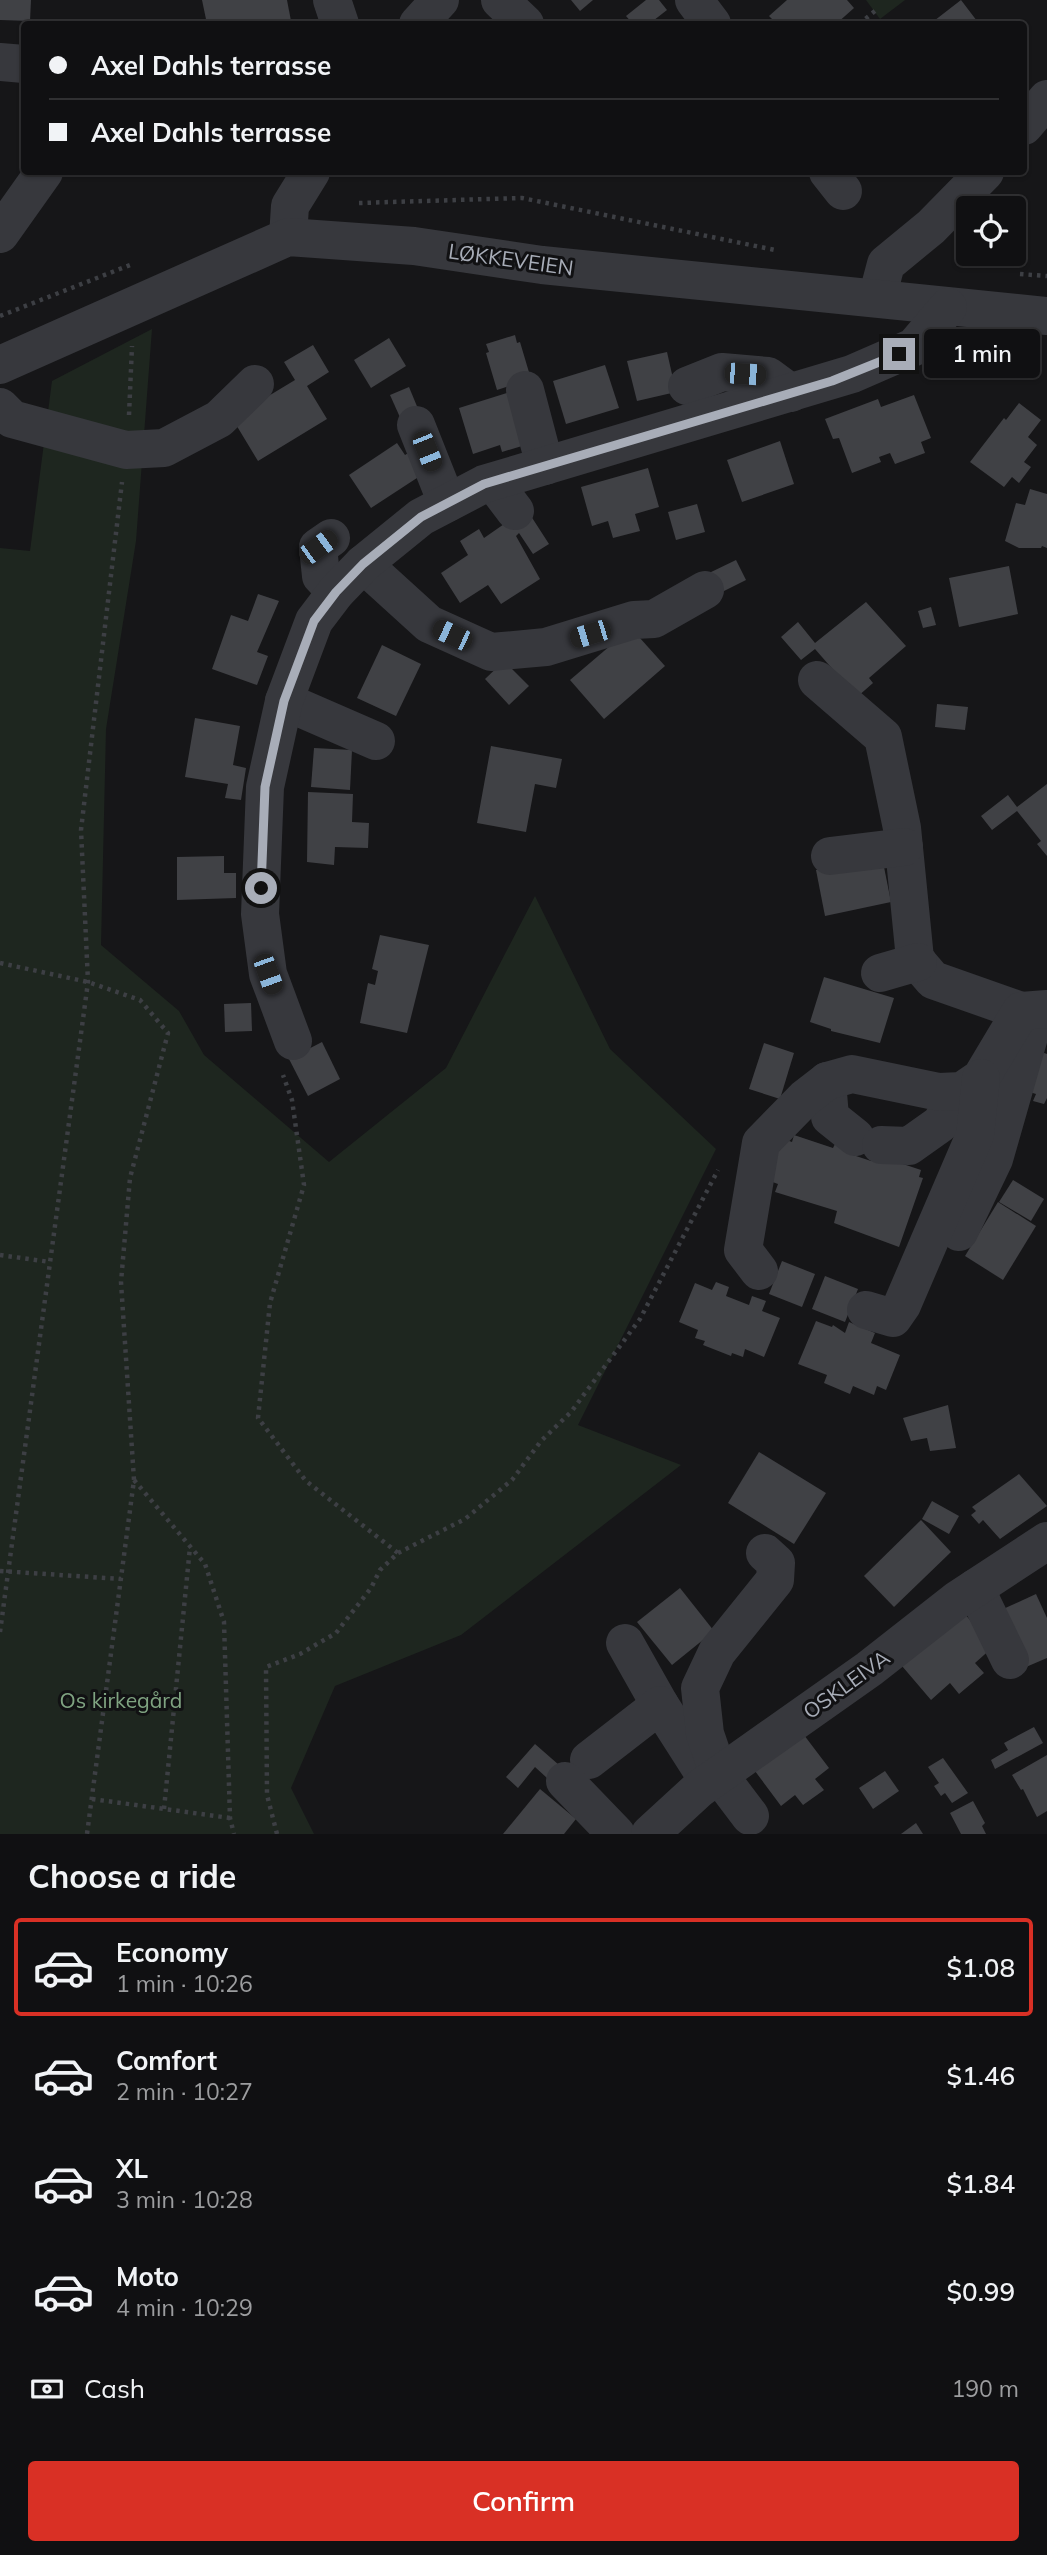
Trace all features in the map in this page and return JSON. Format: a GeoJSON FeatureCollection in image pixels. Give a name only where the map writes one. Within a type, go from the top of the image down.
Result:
{"type":"FeatureCollection","features":[{"type":"Feature","properties":{"kind":"street"},"geometry":{"type":"LineString","coordinates":[[332,0],[339,21]]}},
{"type":"Feature","properties":{"kind":"street"},"geometry":{"type":"LineString","coordinates":[[421,21],[440,0]]}},
{"type":"Feature","properties":{"kind":"street"},"geometry":{"type":"LineString","coordinates":[[500,0],[522,21]]}},
{"type":"Feature","properties":{"kind":"street"},"geometry":{"type":"LineString","coordinates":[[0,62],[21,64]]}},
{"type":"Feature","properties":{"kind":"street"},"geometry":{"type":"LineString","coordinates":[[1027,122],[1047,99]]}},
{"type":"Feature","properties":{"kind":"street"},"geometry":{"type":"LineString","coordinates":[[0,234],[42,175]]}},
{"type":"Feature","properties":{"kind":"street"},"geometry":{"type":"LineString","coordinates":[[288,237],[290,206],[309,175]]}},
{"type":"Feature","properties":{"kind":"street"},"geometry":{"type":"LineString","coordinates":[[877,298],[887,264],[931,227],[982,175]]}},
{"type":"Feature","properties":{"kind":"street","name":"LØKKEVEIEN"},"geometry":{"type":"LineString","coordinates":[[0,365],[288,237],[414,246],[542,265],[1047,316]]}},
{"type":"Feature","properties":{"kind":"street"},"geometry":{"type":"LineString","coordinates":[[293,1041],[268,974],[260,914],[265,787],[284,701],[294,632],[314,621],[336,592],[363,564],[421,517],[447,503],[504,496],[545,466],[717,428],[791,393],[852,374],[914,347],[948,307]]}},
{"type":"Feature","properties":{"kind":"street"},"geometry":{"type":"LineString","coordinates":[[687,386],[722,372],[768,376],[791,393]]}},
{"type":"Feature","properties":{"kind":"street"},"geometry":{"type":"LineString","coordinates":[[0,407],[12,419],[126,450],[164,448],[219,419],[254,384]]}},
{"type":"Feature","properties":{"kind":"street"},"geometry":{"type":"LineString","coordinates":[[525,390],[545,466]]}},
{"type":"Feature","properties":{"kind":"street"},"geometry":{"type":"LineString","coordinates":[[416,425],[447,503]]}},
{"type":"Feature","properties":{"kind":"street"},"geometry":{"type":"LineString","coordinates":[[331,538],[318,547],[321,576],[336,592]]}},
{"type":"Feature","properties":{"kind":"street"},"geometry":{"type":"LineString","coordinates":[[363,564],[429,624],[491,652],[546,647],[634,620],[658,628],[705,590]]}},
{"type":"Feature","properties":{"kind":"street"},"geometry":{"type":"LineString","coordinates":[[817,680],[883,737],[904,847],[915,959],[933,980],[1035,1010]]}},
{"type":"Feature","properties":{"kind":"street"},"geometry":{"type":"LineString","coordinates":[[284,701],[376,741]]}},
{"type":"Feature","properties":{"kind":"street"},"geometry":{"type":"LineString","coordinates":[[830,856],[904,847]]}},
{"type":"Feature","properties":{"kind":"street"},"geometry":{"type":"LineString","coordinates":[[880,973],[918,962]]}},
{"type":"Feature","properties":{"kind":"street"},"geometry":{"type":"LineString","coordinates":[[827,1081],[830,1117],[868,1141],[909,1146],[940,1124],[1035,1010]]}},
{"type":"Feature","properties":{"kind":"street"},"geometry":{"type":"LineString","coordinates":[[959,1232],[995,1159],[1035,1010]]}},
{"type":"Feature","properties":{"kind":"street"},"geometry":{"type":"LineString","coordinates":[[759,1271],[743,1250],[761,1143],[804,1098],[827,1081],[852,1074],[939,1092],[971,1085]]}},
{"type":"Feature","properties":{"kind":"street"},"geometry":{"type":"LineString","coordinates":[[866,1310],[893,1318],[902,1305],[975,1135],[971,1085]]}},
{"type":"Feature","properties":{"kind":"street","name":"OSKLEIVA"},"geometry":{"type":"LineString","coordinates":[[650,1834],[714,1779],[869,1669],[975,1588],[1047,1541]]}},
{"type":"Feature","properties":{"kind":"street"},"geometry":{"type":"LineString","coordinates":[[714,1779],[700,1688],[717,1652],[775,1580],[776,1563],[765,1553]]}},
{"type":"Feature","properties":{"kind":"street"},"geometry":{"type":"LineString","coordinates":[[975,1588],[1010,1660]]}},
{"type":"Feature","properties":{"kind":"street"},"geometry":{"type":"LineString","coordinates":[[625,1643],[660,1705],[714,1779],[750,1816]]}},
{"type":"Feature","properties":{"kind":"street"},"geometry":{"type":"LineString","coordinates":[[617,1834],[577,1770],[660,1705]]}},
{"type":"Feature","properties":{"kind":"path"},"geometry":{"type":"LineString","coordinates":[[863,21],[875,11]]}},
{"type":"Feature","properties":{"kind":"path"},"geometry":{"type":"LineString","coordinates":[[0,1632],[88,982],[81,830],[126,450],[132,330],[111,272]]}},
{"type":"Feature","properties":{"kind":"path"},"geometry":{"type":"LineString","coordinates":[[0,963],[88,982],[140,1000],[168,1033],[130,1178],[121,1282],[134,1480],[87,1834]]}},
{"type":"Feature","properties":{"kind":"path"},"geometry":{"type":"LineString","coordinates":[[293,1041],[274,1049],[292,1100],[304,1185],[270,1303],[258,1418],[306,1481],[398,1553]]}},
{"type":"Feature","properties":{"kind":"path"},"geometry":{"type":"LineString","coordinates":[[276,1834],[267,1796],[266,1667],[300,1654],[336,1633],[371,1588],[380,1570],[398,1553],[465,1519],[512,1480],[541,1441],[571,1412],[640,1318],[727,1152],[761,1143]]}},
{"type":"Feature","properties":{"kind":"path"},"geometry":{"type":"LineString","coordinates":[[0,1255],[50,1262]]}},
{"type":"Feature","properties":{"kind":"path"},"geometry":{"type":"LineString","coordinates":[[134,1480],[205,1564],[224,1622],[230,1818],[234,1834]]}},
{"type":"Feature","properties":{"kind":"path"},"geometry":{"type":"LineString","coordinates":[[164,1809],[190,1546]]}},
{"type":"Feature","properties":{"kind":"path"},"geometry":{"type":"LineString","coordinates":[[0,1571],[121,1579]]}},
{"type":"Feature","properties":{"kind":"path"},"geometry":{"type":"LineString","coordinates":[[92,1799],[230,1818]]}},
{"type":"Feature","properties":{"kind":"green space"},"geometry":{"type":"Polygon","coordinates":[[[866,0],[905,0],[880,19],[866,0]]]}},
{"type":"Feature","properties":{"kind":"green space","name":"Os kirkegård"},"geometry":{"type":"Polygon","coordinates":[[[152,329],[136,541],[106,729],[101,945],[179,1011],[204,1055],[329,1162],[446,1068],[535,896],[610,1049],[716,1149],[578,1425],[681,1465],[461,1635],[335,1686],[291,1788],[314,1834],[0,1834],[0,548],[30,551],[52,381],[152,329]]]}},
{"type":"Feature","properties":{"kind":"building"},"geometry":{"type":"Polygon","coordinates":[[[0,0],[31,0],[30,21],[0,20],[0,0]]]}},
{"type":"Feature","properties":{"kind":"building"},"geometry":{"type":"Polygon","coordinates":[[[202,0],[287,0],[291,21],[206,21],[202,0]]]}},
{"type":"Feature","properties":{"kind":"building"},"geometry":{"type":"Polygon","coordinates":[[[571,0],[593,0],[580,11],[571,0]]]}},
{"type":"Feature","properties":{"kind":"building"},"geometry":{"type":"Polygon","coordinates":[[[646,0],[659,0],[667,10],[653,21],[630,21],[626,16],[646,0]]]}},
{"type":"Feature","properties":{"kind":"building"},"geometry":{"type":"Polygon","coordinates":[[[787,0],[847,0],[854,8],[839,21],[774,21],[769,16],[787,0]]]}},
{"type":"Feature","properties":{"kind":"building"},"geometry":{"type":"Polygon","coordinates":[[[961,0],[977,21],[934,21],[961,0]]]}},
{"type":"Feature","properties":{"kind":"building"},"geometry":{"type":"Polygon","coordinates":[[[515,335],[517,343],[520,342],[531,379],[497,390],[486,344],[515,335]]]}},
{"type":"Feature","properties":{"kind":"building"},"geometry":{"type":"Polygon","coordinates":[[[389,338],[406,366],[371,388],[354,360],[389,338]]]}},
{"type":"Feature","properties":{"kind":"building"},"geometry":{"type":"Polygon","coordinates":[[[313,345],[329,372],[307,386],[327,419],[258,461],[232,418],[295,380],[284,362],[313,345]]]}},
{"type":"Feature","properties":{"kind":"building"},"geometry":{"type":"Polygon","coordinates":[[[667,352],[676,392],[637,401],[627,361],[667,352]]]}},
{"type":"Feature","properties":{"kind":"building"},"geometry":{"type":"Polygon","coordinates":[[[605,365],[619,408],[566,424],[553,381],[605,365]]]}},
{"type":"Feature","properties":{"kind":"building"},"geometry":{"type":"Polygon","coordinates":[[[409,387],[421,416],[403,424],[390,395],[409,387]]]}},
{"type":"Feature","properties":{"kind":"building"},"geometry":{"type":"Polygon","coordinates":[[[516,390],[522,446],[502,452],[500,445],[473,454],[459,408],[516,390]]]}},
{"type":"Feature","properties":{"kind":"building"},"geometry":{"type":"Polygon","coordinates":[[[914,395],[931,438],[921,442],[925,453],[895,464],[890,453],[879,457],[881,462],[852,473],[839,438],[833,439],[825,419],[878,399],[881,407],[914,395]]]}},
{"type":"Feature","properties":{"kind":"building"},"geometry":{"type":"Polygon","coordinates":[[[1019,403],[1041,420],[1028,437],[1037,445],[1024,462],[1031,467],[1019,483],[1012,477],[1004,487],[970,462],[1019,403]]]}},
{"type":"Feature","properties":{"kind":"building"},"geometry":{"type":"Polygon","coordinates":[[[780,441],[794,484],[742,502],[727,460],[780,441]]]}},
{"type":"Feature","properties":{"kind":"building"},"geometry":{"type":"Polygon","coordinates":[[[397,443],[405,455],[410,452],[420,476],[371,508],[349,475],[397,443]]]}},
{"type":"Feature","properties":{"kind":"building"},"geometry":{"type":"Polygon","coordinates":[[[648,468],[659,507],[635,514],[640,531],[613,538],[608,521],[592,526],[581,487],[648,468]]]}},
{"type":"Feature","properties":{"kind":"building"},"geometry":{"type":"Polygon","coordinates":[[[1030,489],[1047,494],[1047,548],[1019,548],[1005,541],[1016,503],[1025,505],[1030,489]]]}},
{"type":"Feature","properties":{"kind":"building"},"geometry":{"type":"Polygon","coordinates":[[[697,504],[705,532],[676,540],[668,512],[697,504]]]}},
{"type":"Feature","properties":{"kind":"building"},"geometry":{"type":"Polygon","coordinates":[[[529,513],[549,544],[533,554],[519,533],[516,536],[540,579],[501,604],[488,585],[460,603],[441,573],[468,555],[460,541],[479,529],[484,538],[507,522],[529,513]]]}},
{"type":"Feature","properties":{"kind":"building"},"geometry":{"type":"Polygon","coordinates":[[[736,560],[746,580],[718,594],[707,574],[736,560]]]}},
{"type":"Feature","properties":{"kind":"building"},"geometry":{"type":"Polygon","coordinates":[[[1009,566],[1018,614],[959,627],[949,578],[1009,566]]]}},
{"type":"Feature","properties":{"kind":"building"},"geometry":{"type":"Polygon","coordinates":[[[258,594],[279,601],[257,652],[268,656],[257,685],[212,669],[231,615],[248,621],[258,594]]]}},
{"type":"Feature","properties":{"kind":"building"},"geometry":{"type":"Polygon","coordinates":[[[866,602],[906,646],[869,678],[873,683],[857,697],[815,649],[801,660],[781,637],[798,622],[815,643],[866,602]]]}},
{"type":"Feature","properties":{"kind":"building"},"geometry":{"type":"Polygon","coordinates":[[[931,607],[936,625],[923,628],[918,611],[931,607]]]}},
{"type":"Feature","properties":{"kind":"building"},"geometry":{"type":"Polygon","coordinates":[[[631,628],[665,666],[604,719],[570,680],[631,628]]]}},
{"type":"Feature","properties":{"kind":"building"},"geometry":{"type":"Polygon","coordinates":[[[382,645],[421,664],[396,716],[357,698],[382,645]]]}},
{"type":"Feature","properties":{"kind":"building"},"geometry":{"type":"Polygon","coordinates":[[[504,661],[529,686],[509,705],[485,679],[504,661]]]}},
{"type":"Feature","properties":{"kind":"building"},"geometry":{"type":"Polygon","coordinates":[[[937,704],[968,707],[965,730],[935,727],[937,704]]]}},
{"type":"Feature","properties":{"kind":"building"},"geometry":{"type":"Polygon","coordinates":[[[195,718],[240,726],[233,765],[246,768],[241,800],[225,798],[228,784],[185,777],[195,718]]]}},
{"type":"Feature","properties":{"kind":"building"},"geometry":{"type":"Polygon","coordinates":[[[491,746],[562,759],[556,788],[535,784],[526,832],[477,823],[491,746]]]}},
{"type":"Feature","properties":{"kind":"building"},"geometry":{"type":"Polygon","coordinates":[[[314,748],[352,750],[350,790],[311,787],[314,748]]]}},
{"type":"Feature","properties":{"kind":"building"},"geometry":{"type":"Polygon","coordinates":[[[1047,784],[1047,856],[1037,844],[1041,841],[1017,811],[992,830],[981,816],[1008,795],[1017,807],[1047,784]]]}},
{"type":"Feature","properties":{"kind":"building"},"geometry":{"type":"Polygon","coordinates":[[[308,792],[353,794],[352,822],[369,823],[368,848],[335,847],[334,865],[307,862],[308,792]]]}},
{"type":"Feature","properties":{"kind":"building"},"geometry":{"type":"Polygon","coordinates":[[[224,856],[224,873],[236,873],[236,898],[177,900],[177,857],[224,856]]]}},
{"type":"Feature","properties":{"kind":"building"},"geometry":{"type":"Polygon","coordinates":[[[882,857],[891,902],[825,916],[816,870],[882,857]]]}},
{"type":"Feature","properties":{"kind":"building"},"geometry":{"type":"Polygon","coordinates":[[[380,935],[429,945],[407,1033],[360,1023],[368,983],[375,985],[378,971],[372,969],[380,935]]]}},
{"type":"Feature","properties":{"kind":"building"},"geometry":{"type":"Polygon","coordinates":[[[824,977],[894,998],[880,1043],[831,1031],[810,1022],[824,977]]]}},
{"type":"Feature","properties":{"kind":"building"},"geometry":{"type":"Polygon","coordinates":[[[251,1003],[252,1031],[225,1032],[224,1004],[251,1003]]]}},
{"type":"Feature","properties":{"kind":"building"},"geometry":{"type":"Polygon","coordinates":[[[322,1042],[340,1079],[308,1096],[289,1059],[322,1042]]]}},
{"type":"Feature","properties":{"kind":"building"},"geometry":{"type":"Polygon","coordinates":[[[764,1043],[794,1053],[780,1099],[749,1089],[764,1043]]]}},
{"type":"Feature","properties":{"kind":"building"},"geometry":{"type":"Polygon","coordinates":[[[1036,1050],[1047,1054],[1047,1098],[1044,1104],[1033,1101],[1036,1094],[1023,1090],[1036,1050]]]}},
{"type":"Feature","properties":{"kind":"building"},"geometry":{"type":"Polygon","coordinates":[[[794,1135],[833,1148],[835,1144],[847,1153],[871,1161],[873,1154],[921,1170],[919,1177],[923,1178],[899,1247],[834,1223],[837,1211],[775,1192],[778,1184],[767,1180],[781,1138],[792,1142],[794,1135]]]}},
{"type":"Feature","properties":{"kind":"building"},"geometry":{"type":"Polygon","coordinates":[[[1013,1180],[1044,1199],[1031,1221],[999,1202],[1013,1180]]]}},
{"type":"Feature","properties":{"kind":"building"},"geometry":{"type":"Polygon","coordinates":[[[998,1202],[1036,1226],[1003,1280],[965,1256],[998,1202]]]}},
{"type":"Feature","properties":{"kind":"building"},"geometry":{"type":"Polygon","coordinates":[[[782,1261],[815,1274],[802,1307],[769,1294],[782,1261]]]}},
{"type":"Feature","properties":{"kind":"building"},"geometry":{"type":"Polygon","coordinates":[[[825,1276],[858,1289],[845,1322],[812,1309],[825,1276]]]}},
{"type":"Feature","properties":{"kind":"building"},"geometry":{"type":"Polygon","coordinates":[[[716,1282],[729,1287],[726,1296],[749,1305],[752,1296],[766,1301],[762,1311],[780,1318],[764,1357],[745,1349],[743,1357],[732,1353],[731,1356],[703,1345],[705,1341],[695,1338],[698,1330],[679,1322],[695,1283],[712,1290],[716,1282]]]}},
{"type":"Feature","properties":{"kind":"building"},"geometry":{"type":"Polygon","coordinates":[[[816,1321],[832,1327],[833,1325],[845,1333],[849,1322],[875,1333],[871,1343],[900,1355],[886,1390],[877,1386],[874,1395],[853,1386],[850,1394],[824,1383],[827,1375],[798,1364],[816,1321]]]}},
{"type":"Feature","properties":{"kind":"building"},"geometry":{"type":"Polygon","coordinates":[[[948,1405],[956,1448],[930,1451],[927,1438],[911,1441],[903,1418],[948,1405]]]}},
{"type":"Feature","properties":{"kind":"building"},"geometry":{"type":"Polygon","coordinates":[[[759,1452],[826,1493],[794,1544],[728,1503],[759,1452]]]}},
{"type":"Feature","properties":{"kind":"building"},"geometry":{"type":"Polygon","coordinates":[[[1019,1474],[1047,1506],[1000,1539],[983,1520],[979,1524],[971,1515],[976,1511],[972,1507],[1019,1474]]]}},
{"type":"Feature","properties":{"kind":"building"},"geometry":{"type":"Polygon","coordinates":[[[932,1501],[959,1516],[949,1534],[922,1519],[932,1501]]]}},
{"type":"Feature","properties":{"kind":"building"},"geometry":{"type":"Polygon","coordinates":[[[921,1520],[951,1552],[894,1607],[864,1576],[921,1520]]]}},
{"type":"Feature","properties":{"kind":"building"},"geometry":{"type":"Polygon","coordinates":[[[680,1588],[714,1631],[672,1665],[637,1622],[680,1588]]]}},
{"type":"Feature","properties":{"kind":"building"},"geometry":{"type":"Polygon","coordinates":[[[1036,1594],[1047,1618],[1047,1658],[1026,1667],[1001,1610],[1036,1594]]]}},
{"type":"Feature","properties":{"kind":"building"},"geometry":{"type":"Polygon","coordinates":[[[964,1613],[993,1647],[975,1663],[984,1673],[959,1694],[950,1683],[931,1700],[902,1666],[964,1613]]]}},
{"type":"Feature","properties":{"kind":"building"},"geometry":{"type":"Polygon","coordinates":[[[1034,1727],[1043,1743],[995,1769],[991,1760],[1008,1750],[1004,1743],[1034,1727]]]}},
{"type":"Feature","properties":{"kind":"building"},"geometry":{"type":"Polygon","coordinates":[[[804,1735],[829,1768],[815,1779],[824,1790],[803,1805],[795,1795],[781,1806],[755,1771],[804,1735]]]}},
{"type":"Feature","properties":{"kind":"building"},"geometry":{"type":"Polygon","coordinates":[[[535,1744],[559,1765],[547,1778],[535,1767],[518,1788],[506,1777],[535,1744]]]}},
{"type":"Feature","properties":{"kind":"building"},"geometry":{"type":"Polygon","coordinates":[[[1047,1755],[1047,1811],[1037,1817],[1023,1789],[1021,1790],[1012,1775],[1047,1755]]]}},
{"type":"Feature","properties":{"kind":"building"},"geometry":{"type":"Polygon","coordinates":[[[943,1758],[968,1793],[952,1803],[945,1793],[941,1796],[934,1786],[939,1783],[928,1767],[943,1758]]]}},
{"type":"Feature","properties":{"kind":"building"},"geometry":{"type":"Polygon","coordinates":[[[885,1771],[899,1791],[873,1809],[859,1788],[885,1771]]]}},
{"type":"Feature","properties":{"kind":"building"},"geometry":{"type":"Polygon","coordinates":[[[540,1789],[576,1819],[564,1834],[503,1834],[540,1789]]]}},
{"type":"Feature","properties":{"kind":"building"},"geometry":{"type":"Polygon","coordinates":[[[973,1801],[985,1823],[982,1826],[986,1834],[961,1834],[950,1813],[973,1801]]]}},
{"type":"Feature","properties":{"kind":"building"},"geometry":{"type":"Polygon","coordinates":[[[916,1823],[923,1834],[901,1834],[916,1823]]]}},
{"type":"Feature","properties":{"kind":"route"},"geometry":{"type":"LineString","coordinates":[[261,888],[265,787],[284,701],[314,621],[336,592],[363,564],[421,517],[484,484],[832,381],[899,354]]}}]}
